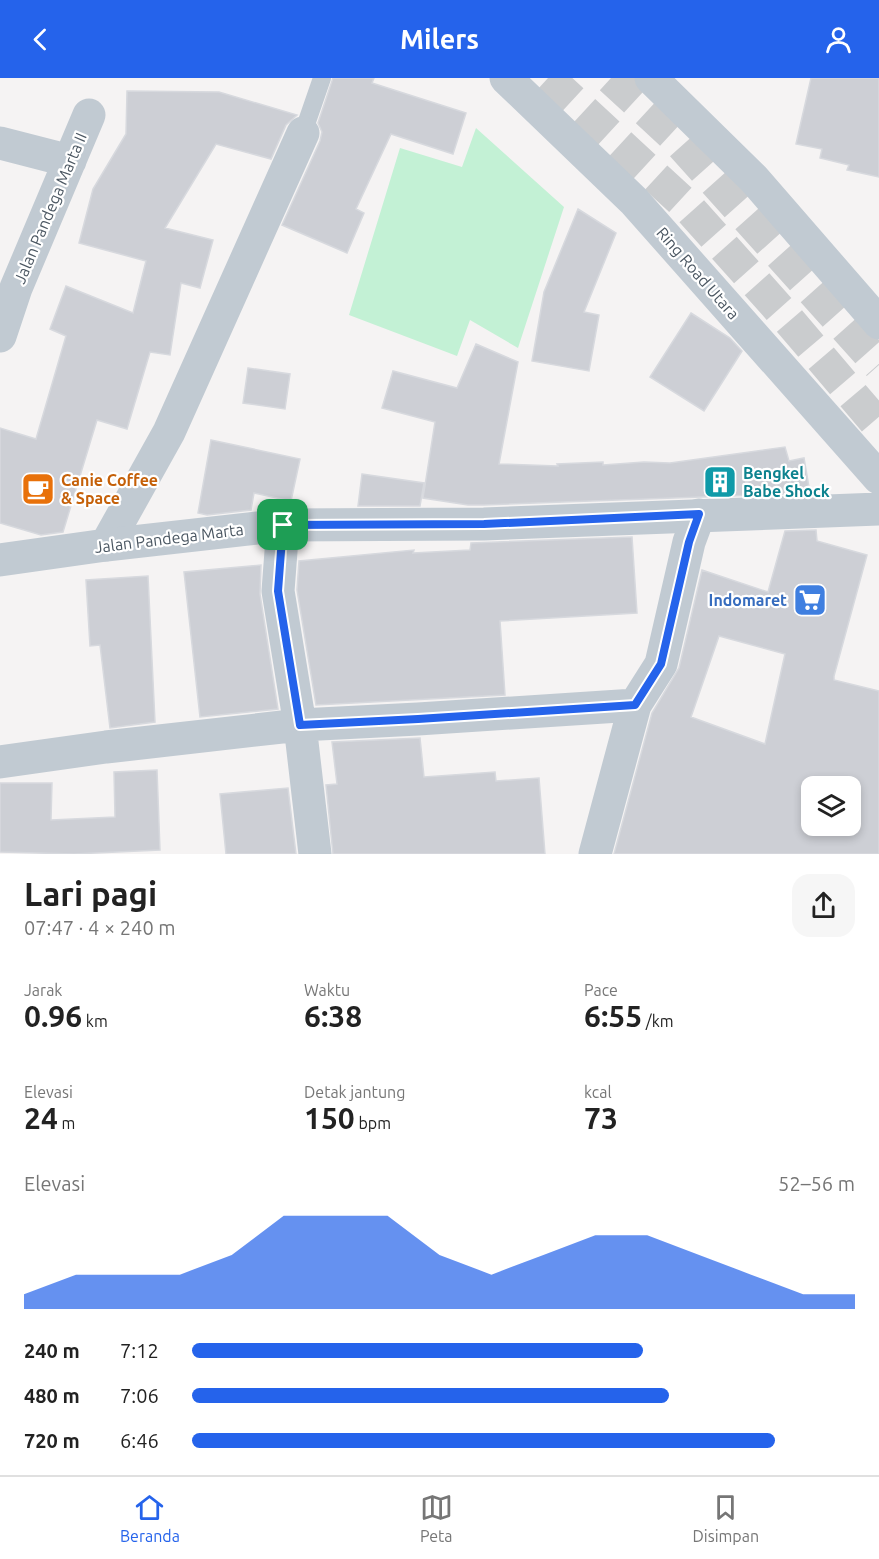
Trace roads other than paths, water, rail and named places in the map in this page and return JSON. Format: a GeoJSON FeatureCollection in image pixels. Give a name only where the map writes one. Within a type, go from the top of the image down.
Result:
{"type":"FeatureCollection","features":[{"type":"Feature","properties":{"kind":"street","name":"Ring Road Utara"},"geometry":{"type":"LineString","coordinates":[[506,78],[634,201],[879,478]]}},
{"type":"Feature","properties":{"kind":"street"},"geometry":{"type":"LineString","coordinates":[[651,78],[754,179],[879,323]]}},
{"type":"Feature","properties":{"kind":"street","name":"Jalan Pandega Marta II"},"geometry":{"type":"LineString","coordinates":[[0,336],[8,286],[70,161],[89,115]]}},
{"type":"Feature","properties":{"kind":"street"},"geometry":{"type":"LineString","coordinates":[[106,545],[169,432],[303,133]]}},
{"type":"Feature","properties":{"kind":"street"},"geometry":{"type":"LineString","coordinates":[[0,143],[70,161]]}},
{"type":"Feature","properties":{"kind":"street","name":"Jalan Pandega Marta"},"geometry":{"type":"LineString","coordinates":[[0,560],[106,545],[283,525],[484,524],[699,514],[879,509]]}},
{"type":"Feature","properties":{"kind":"street"},"geometry":{"type":"LineString","coordinates":[[595,854],[635,705],[661,664],[689,542],[699,514]]}},
{"type":"Feature","properties":{"kind":"street"},"geometry":{"type":"LineString","coordinates":[[283,525],[278,591],[300,725],[315,854]]}},
{"type":"Feature","properties":{"kind":"street"},"geometry":{"type":"LineString","coordinates":[[0,762],[106,747],[300,725],[635,705]]}},
{"type":"Feature","properties":{"kind":"lane"},"geometry":{"type":"LineString","coordinates":[[303,133],[322,78]]}},
{"type":"Feature","properties":{"kind":"tunnel"},"geometry":{"type":"LineString","coordinates":[[548,78],[688,207],[879,426]]}},
{"type":"Feature","properties":{"kind":"tunnel"},"geometry":{"type":"LineString","coordinates":[[611,78],[675,137],[879,365]]}},
{"type":"Feature","properties":{"kind":"place","name":"Bengkel Babe Shock"},"geometry":{"type":"Point","coordinates":[720,482]}},
{"type":"Feature","properties":{"kind":"place","name":"Canie Coffee & Space"},"geometry":{"type":"Point","coordinates":[38,489]}},
{"type":"Feature","properties":{"kind":"place","name":"Indomaret"},"geometry":{"type":"Point","coordinates":[810,600]}}]}
